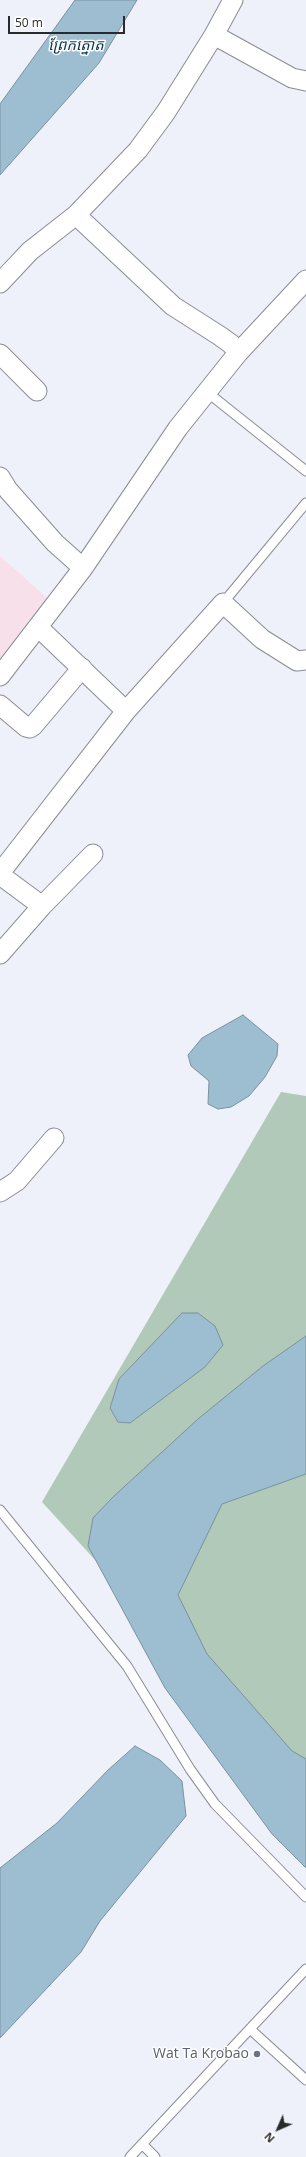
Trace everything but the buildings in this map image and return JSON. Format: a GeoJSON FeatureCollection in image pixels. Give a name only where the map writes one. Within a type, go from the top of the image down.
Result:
{"type":"FeatureCollection","features":[{"type":"Feature","properties":{"kind":"street"},"geometry":{"type":"LineString","coordinates":[[0,283],[30,251],[76,215],[138,150],[166,112],[214,36],[233,0]]}},
{"type":"Feature","properties":{"kind":"street"},"geometry":{"type":"LineString","coordinates":[[214,36],[292,78],[306,81]]}},
{"type":"Feature","properties":{"kind":"street"},"geometry":{"type":"LineString","coordinates":[[76,215],[173,306],[231,344],[238,354]]}},
{"type":"Feature","properties":{"kind":"street"},"geometry":{"type":"LineString","coordinates":[[0,676],[83,568],[178,428],[238,354],[306,280]]}},
{"type":"Feature","properties":{"kind":"street"},"geometry":{"type":"LineString","coordinates":[[0,354],[38,391]]}},
{"type":"Feature","properties":{"kind":"street"},"geometry":{"type":"LineString","coordinates":[[0,477],[13,495],[55,543],[83,568]]}},
{"type":"Feature","properties":{"kind":"street"},"geometry":{"type":"LineString","coordinates":[[42,906],[0,874],[126,711],[223,603],[262,639],[297,661],[306,660]]}},
{"type":"Feature","properties":{"kind":"street"},"geometry":{"type":"LineString","coordinates":[[38,627],[126,711]]}},
{"type":"Feature","properties":{"kind":"street"},"geometry":{"type":"LineString","coordinates":[[0,705],[26,727],[30,728],[82,668]]}},
{"type":"Feature","properties":{"kind":"street"},"geometry":{"type":"LineString","coordinates":[[0,954],[42,906],[93,854]]}},
{"type":"Feature","properties":{"kind":"street"},"geometry":{"type":"LineString","coordinates":[[0,1192],[16,1181],[54,1138]]}},
{"type":"Feature","properties":{"kind":"lane"},"geometry":{"type":"LineString","coordinates":[[207,392],[306,471]]}},
{"type":"Feature","properties":{"kind":"lane"},"geometry":{"type":"LineString","coordinates":[[223,603],[306,503]]}},
{"type":"Feature","properties":{"kind":"lane"},"geometry":{"type":"LineString","coordinates":[[0,1510],[127,1666],[190,1769],[215,1804],[306,1897]]}},
{"type":"Feature","properties":{"kind":"lane"},"geometry":{"type":"LineString","coordinates":[[130,2157],[305,1972]]}},
{"type":"Feature","properties":{"kind":"lane"},"geometry":{"type":"LineString","coordinates":[[250,2029],[306,2080]]}},
{"type":"Feature","properties":{"kind":"lane"},"geometry":{"type":"LineString","coordinates":[[142,2144],[155,2157]]}},
{"type":"Feature","properties":{"kind":"shaded area"},"geometry":{"type":"Polygon","coordinates":[[[0,556],[53,603],[0,667],[0,556]]]}},
{"type":"Feature","properties":{"kind":"green space"},"geometry":{"type":"Polygon","coordinates":[[[281,1092],[306,1096],[306,1790],[42,1502],[281,1092]]]}},
{"type":"Feature","properties":{"kind":"water","name":"ព្រែកត្នោត"},"geometry":{"type":"Polygon","coordinates":[[[75,0],[137,0],[99,63],[0,175],[0,104],[75,0]]]}},
{"type":"Feature","properties":{"kind":"water"},"geometry":{"type":"Polygon","coordinates":[[[243,1015],[278,1044],[277,1056],[265,1077],[249,1096],[231,1107],[218,1109],[208,1104],[209,1081],[191,1066],[188,1055],[202,1038],[243,1015]]]}},
{"type":"Feature","properties":{"kind":"water"},"geometry":{"type":"Polygon","coordinates":[[[182,1313],[198,1313],[215,1326],[223,1345],[205,1367],[130,1423],[118,1422],[110,1408],[119,1379],[182,1313]]]}},
{"type":"Feature","properties":{"kind":"water"},"geometry":{"type":"Polygon","coordinates":[[[306,1336],[306,1474],[222,1504],[178,1595],[207,1654],[292,1751],[306,1759],[306,1868],[272,1834],[165,1688],[88,1546],[93,1518],[113,1497],[198,1419],[263,1366],[306,1336]]]}},
{"type":"Feature","properties":{"kind":"water"},"geometry":{"type":"Polygon","coordinates":[[[135,1746],[160,1760],[182,1781],[186,1816],[100,1921],[81,1952],[0,2038],[0,1868],[57,1823],[108,1770],[135,1746]]]}},
{"type":"Feature","properties":{"kind":"place","name":"Wat Ta Krobao"},"geometry":{"type":"Point","coordinates":[257,2054]}}]}
